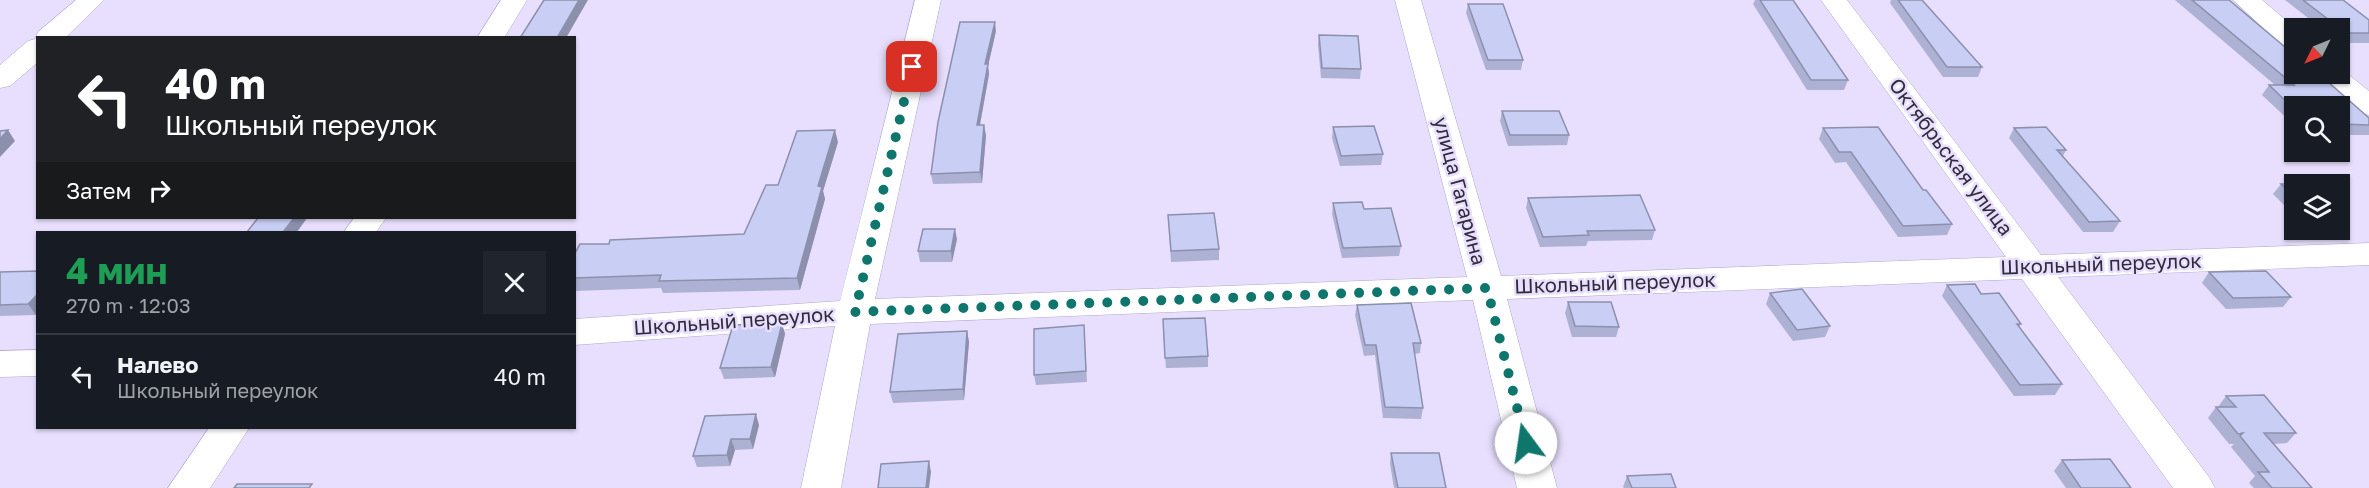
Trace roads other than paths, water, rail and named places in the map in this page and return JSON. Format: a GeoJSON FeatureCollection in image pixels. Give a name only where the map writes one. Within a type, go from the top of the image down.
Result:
{"type":"FeatureCollection","features":[{"type":"Feature","properties":{"kind":"street"},"geometry":{"type":"LineString","coordinates":[[50,36],[91,0]]}},
{"type":"Feature","properties":{"kind":"street"},"geometry":{"type":"LineString","coordinates":[[491,36],[514,0]]}},
{"type":"Feature","properties":{"kind":"street"},"geometry":{"type":"LineString","coordinates":[[821,488],[855,312],[928,0]]}},
{"type":"Feature","properties":{"kind":"street","name":"улица Гагарина"},"geometry":{"type":"LineString","coordinates":[[1408,0],[1487,288],[1537,488]]}},
{"type":"Feature","properties":{"kind":"street","name":"Октябрьская улица"},"geometry":{"type":"LineString","coordinates":[[1834,0],[2195,488]]}},
{"type":"Feature","properties":{"kind":"street"},"geometry":{"type":"LineString","coordinates":[[2246,0],[2284,33]]}},
{"type":"Feature","properties":{"kind":"street"},"geometry":{"type":"LineString","coordinates":[[0,80],[36,49]]}},
{"type":"Feature","properties":{"kind":"street"},"geometry":{"type":"LineString","coordinates":[[2343,84],[2369,106]]}},
{"type":"Feature","properties":{"kind":"street","name":"Школьный переулок"},"geometry":{"type":"LineString","coordinates":[[576,332],[855,312],[2369,254]]}},
{"type":"Feature","properties":{"kind":"street"},"geometry":{"type":"LineString","coordinates":[[0,364],[36,363]]}},
{"type":"Feature","properties":{"kind":"street"},"geometry":{"type":"LineString","coordinates":[[188,488],[229,429]]}}]}
